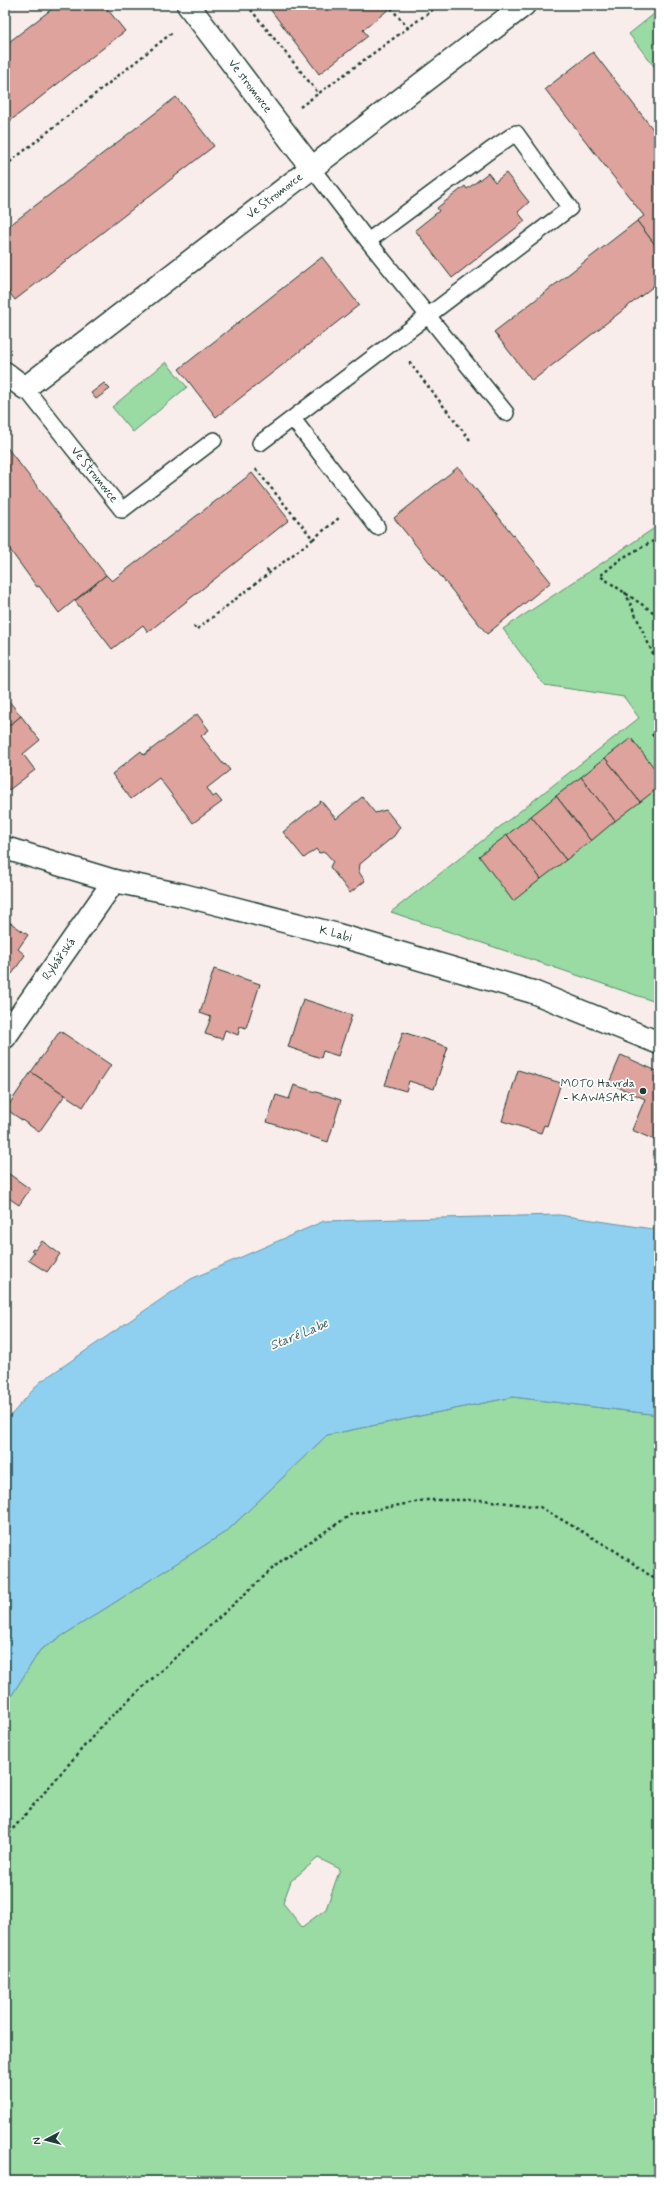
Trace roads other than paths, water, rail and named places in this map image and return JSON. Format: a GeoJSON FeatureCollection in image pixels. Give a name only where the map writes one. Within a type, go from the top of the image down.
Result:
{"type":"FeatureCollection","features":[{"type":"Feature","properties":{"kind":"street","name":"Ve Stromovce"},"geometry":{"type":"LineString","coordinates":[[5,373],[25,388],[524,5]]}},
{"type":"Feature","properties":{"kind":"street","name":"Ve stromovce"},"geometry":{"type":"LineString","coordinates":[[192,10],[311,167]]}},
{"type":"Feature","properties":{"kind":"street","name":"K Labi"},"geometry":{"type":"LineString","coordinates":[[5,848],[114,881],[183,895],[338,935],[533,992],[659,1043]]}},
{"type":"Feature","properties":{"kind":"street","name":"Rybářská"},"geometry":{"type":"LineString","coordinates":[[5,1037],[114,881]]}},
{"type":"Feature","properties":{"kind":"lane"},"geometry":{"type":"LineString","coordinates":[[260,443],[570,208],[516,133],[492,149],[368,241]]}},
{"type":"Feature","properties":{"kind":"lane"},"geometry":{"type":"LineString","coordinates":[[311,167],[368,241],[429,315],[506,413]]}},
{"type":"Feature","properties":{"kind":"lane","name":"Ve Stromovce"},"geometry":{"type":"LineString","coordinates":[[25,388],[122,510],[214,440]]}},
{"type":"Feature","properties":{"kind":"lane"},"geometry":{"type":"LineString","coordinates":[[293,419],[377,527]]}},
{"type":"Feature","properties":{"kind":"water","name":"Staré Labe"},"geometry":{"type":"Polygon","coordinates":[[[559,1215],[659,1230],[659,1415],[513,1397],[327,1435],[227,1531],[40,1650],[5,1706],[5,1422],[40,1382],[191,1279],[324,1221],[559,1215]]]}},
{"type":"Feature","properties":{"kind":"place","name":"MOTO Havrda - KAWASAKI"},"geometry":{"type":"Point","coordinates":[643,1091]}}]}
